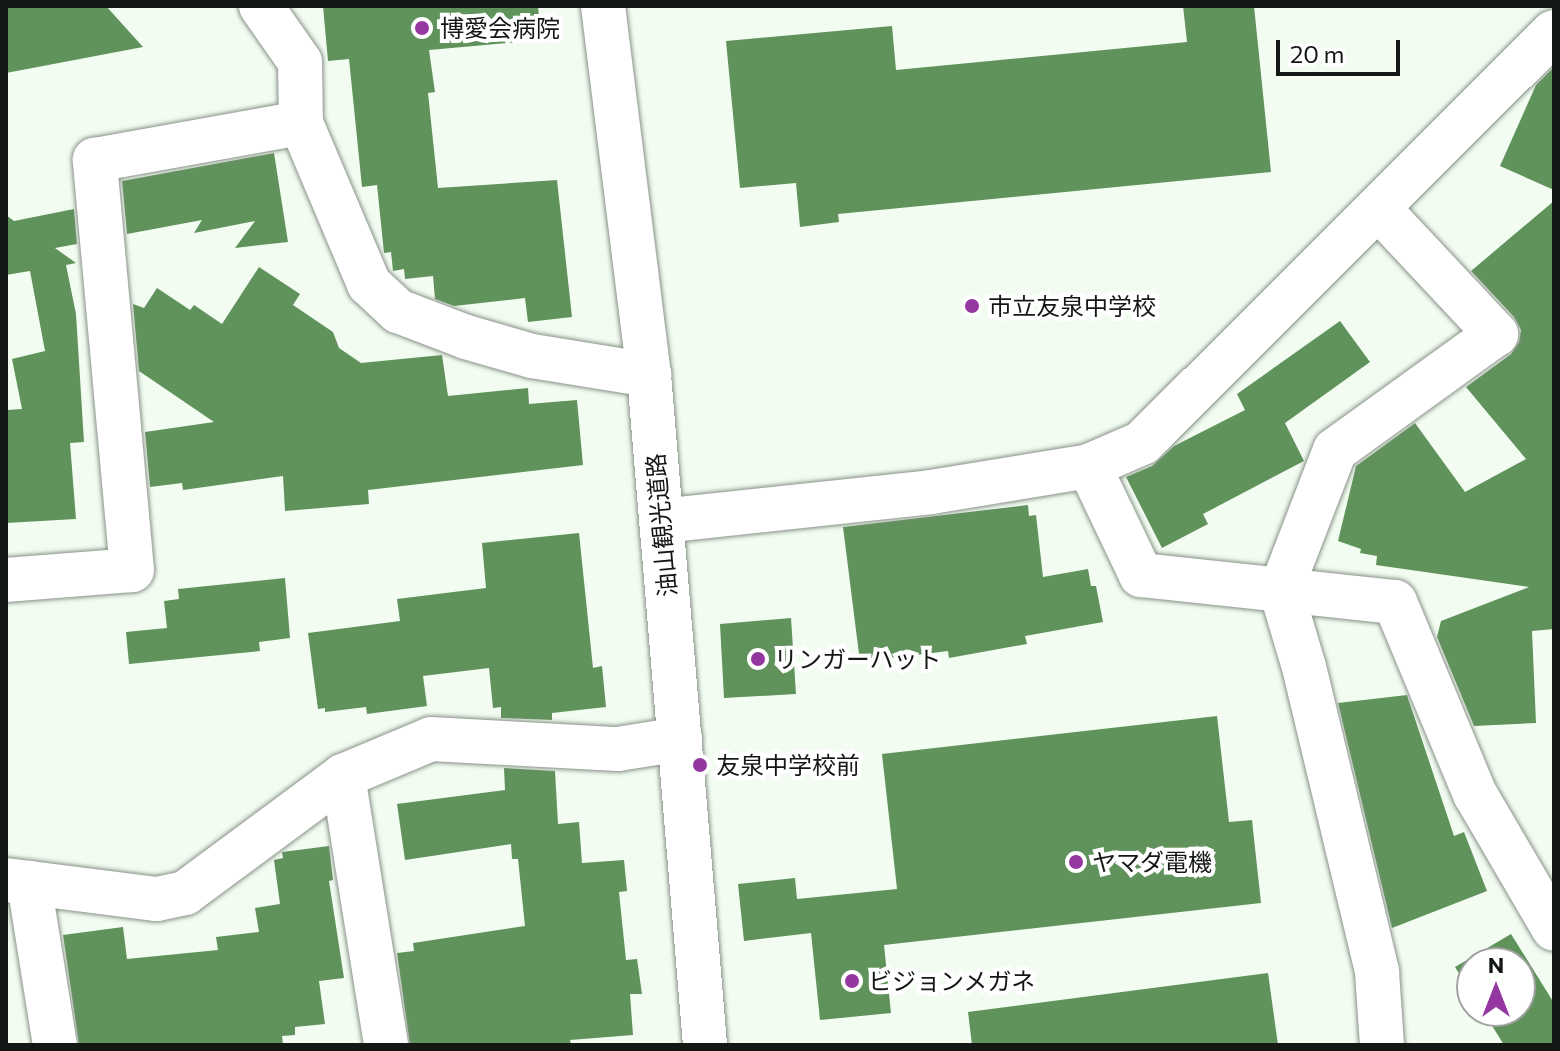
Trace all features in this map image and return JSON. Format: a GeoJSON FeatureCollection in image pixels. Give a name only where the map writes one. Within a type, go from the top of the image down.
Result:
{"type":"FeatureCollection","features":[{"type":"Feature","properties":{"kind":"street"},"geometry":{"type":"LineString","coordinates":[[261,6],[300,62],[301,123],[369,284],[398,311],[532,356],[649,375]]}},
{"type":"Feature","properties":{"kind":"street","name":"油山観光道路"},"geometry":{"type":"LineString","coordinates":[[603,6],[649,375],[705,1045]]}},
{"type":"Feature","properties":{"kind":"street"},"geometry":{"type":"LineString","coordinates":[[661,521],[931,492],[1089,466],[1142,443],[1554,32]]}},
{"type":"Feature","properties":{"kind":"street"},"geometry":{"type":"LineString","coordinates":[[6,580],[132,570],[95,160],[301,123]]}},
{"type":"Feature","properties":{"kind":"street"},"geometry":{"type":"LineString","coordinates":[[1378,208],[1496,334],[1335,450],[1281,590],[1304,667],[1377,972],[1382,1045]]}},
{"type":"Feature","properties":{"kind":"street"},"geometry":{"type":"LineString","coordinates":[[1089,466],[1141,575],[1395,602],[1475,794],[1554,929]]}},
{"type":"Feature","properties":{"kind":"street"},"geometry":{"type":"LineString","coordinates":[[55,1045],[18,882],[157,899],[185,893],[343,776],[431,739],[618,749],[680,739]]}},
{"type":"Feature","properties":{"kind":"street"},"geometry":{"type":"LineString","coordinates":[[343,776],[386,1045]]}},
{"type":"Feature","properties":{"kind":"building"},"geometry":{"type":"Polygon","coordinates":[[[6,6],[106,6],[143,47],[6,73],[6,6]]]}},
{"type":"Feature","properties":{"kind":"building"},"geometry":{"type":"Polygon","coordinates":[[[323,6],[538,6],[541,40],[429,50],[435,92],[428,93],[438,188],[557,180],[572,317],[528,322],[525,298],[454,306],[435,299],[433,276],[405,279],[404,269],[393,271],[391,252],[384,253],[377,185],[362,187],[349,59],[328,61],[323,6]]]}},
{"type":"Feature","properties":{"kind":"building"},"geometry":{"type":"Polygon","coordinates":[[[1183,6],[1254,6],[1271,172],[838,214],[839,222],[800,227],[796,183],[740,188],[726,41],[892,26],[896,70],[1187,42],[1183,6]]]}},
{"type":"Feature","properties":{"kind":"building"},"geometry":{"type":"Polygon","coordinates":[[[1554,67],[1554,190],[1500,166],[1536,85],[1554,67]]]}},
{"type":"Feature","properties":{"kind":"building"},"geometry":{"type":"Polygon","coordinates":[[[274,153],[288,242],[235,248],[255,221],[194,233],[202,220],[127,234],[122,181],[274,153]]]}},
{"type":"Feature","properties":{"kind":"building"},"geometry":{"type":"Polygon","coordinates":[[[1554,201],[1554,629],[1532,631],[1536,723],[1474,726],[1437,637],[1441,621],[1529,587],[1376,565],[1377,556],[1360,553],[1361,549],[1338,541],[1356,466],[1415,423],[1465,492],[1526,459],[1466,387],[1511,354],[1519,342],[1521,330],[1514,317],[1471,271],[1554,201]]]}},
{"type":"Feature","properties":{"kind":"building"},"geometry":{"type":"Polygon","coordinates":[[[74,209],[77,244],[55,248],[76,263],[66,265],[76,314],[84,442],[70,443],[76,519],[6,523],[7,410],[22,409],[12,359],[45,351],[30,271],[6,275],[6,215],[14,221],[74,209]]]}},
{"type":"Feature","properties":{"kind":"building"},"geometry":{"type":"Polygon","coordinates":[[[259,267],[300,294],[293,305],[333,332],[339,348],[361,363],[442,355],[448,396],[528,388],[529,404],[577,400],[583,465],[368,490],[369,504],[285,511],[283,476],[183,490],[182,483],[150,487],[145,432],[214,422],[139,371],[133,304],[144,308],[157,288],[190,310],[194,305],[222,324],[259,267]]]}},
{"type":"Feature","properties":{"kind":"building"},"geometry":{"type":"Polygon","coordinates":[[[1340,321],[1370,362],[1285,423],[1304,461],[1203,514],[1208,524],[1162,548],[1126,477],[1152,466],[1174,446],[1245,410],[1237,394],[1340,321]]]}},
{"type":"Feature","properties":{"kind":"building"},"geometry":{"type":"Polygon","coordinates":[[[1028,505],[1029,516],[1036,515],[1043,577],[1088,569],[1091,586],[1096,586],[1103,622],[1025,636],[1027,644],[949,658],[948,651],[860,662],[843,527],[1028,505]]]}},
{"type":"Feature","properties":{"kind":"building"},"geometry":{"type":"Polygon","coordinates":[[[579,533],[593,668],[602,666],[606,707],[552,713],[552,720],[501,718],[501,707],[493,708],[489,668],[423,676],[427,706],[367,714],[366,707],[325,712],[325,708],[318,709],[308,633],[400,621],[397,599],[486,588],[482,543],[579,533]]]}},
{"type":"Feature","properties":{"kind":"building"},"geometry":{"type":"Polygon","coordinates":[[[285,578],[290,638],[259,642],[260,651],[129,664],[126,632],[167,628],[164,601],[179,599],[178,589],[285,578]]]}},
{"type":"Feature","properties":{"kind":"building","name":"リンガーハット"},"geometry":{"type":"Polygon","coordinates":[[[791,618],[796,694],[724,698],[720,624],[791,618]]]}},
{"type":"Feature","properties":{"kind":"building"},"geometry":{"type":"Polygon","coordinates":[[[1407,695],[1454,836],[1464,832],[1487,891],[1392,928],[1338,703],[1407,695]]]}},
{"type":"Feature","properties":{"kind":"building","name":"ヤマダ電機"},"geometry":{"type":"Polygon","coordinates":[[[1217,716],[1229,822],[1252,820],[1261,903],[884,945],[891,1013],[820,1020],[811,933],[744,941],[738,884],[795,878],[797,899],[897,889],[882,754],[1217,716]]]}},
{"type":"Feature","properties":{"kind":"building"},"geometry":{"type":"Polygon","coordinates":[[[504,768],[555,771],[558,824],[579,822],[582,863],[624,860],[627,891],[619,892],[626,960],[637,959],[642,994],[630,994],[633,1035],[570,1040],[571,1045],[410,1045],[397,953],[414,951],[413,943],[525,926],[518,859],[512,859],[511,844],[405,860],[397,804],[505,790],[504,768]]]}},
{"type":"Feature","properties":{"kind":"building"},"geometry":{"type":"Polygon","coordinates":[[[329,846],[333,880],[329,881],[344,978],[319,981],[325,1024],[295,1027],[295,1035],[282,1036],[283,1045],[79,1045],[63,935],[123,927],[127,959],[218,950],[216,937],[259,932],[255,908],[280,904],[274,860],[283,858],[282,852],[329,846]]]}},
{"type":"Feature","properties":{"kind":"building"},"geometry":{"type":"Polygon","coordinates":[[[1511,934],[1519,947],[1489,947],[1511,934]]]}},
{"type":"Feature","properties":{"kind":"building"},"geometry":{"type":"Polygon","coordinates":[[[1268,973],[1278,1045],[972,1045],[968,1012],[1268,973]]]}},
{"type":"Feature","properties":{"kind":"building"},"geometry":{"type":"Polygon","coordinates":[[[1536,974],[1554,1003],[1554,1045],[1504,1045],[1493,1027],[1536,1027],[1536,974]]]}},
{"type":"Feature","properties":{"kind":"place","name":"博愛会病院"},"geometry":{"type":"Point","coordinates":[422,28]}},
{"type":"Feature","properties":{"kind":"place","name":"市立友泉中学校"},"geometry":{"type":"Point","coordinates":[972,306]}},
{"type":"Feature","properties":{"kind":"place","name":"リンガーハット"},"geometry":{"type":"Point","coordinates":[758,659]}},
{"type":"Feature","properties":{"kind":"place","name":"友泉中学校前"},"geometry":{"type":"Point","coordinates":[700,765]}},
{"type":"Feature","properties":{"kind":"place","name":"ヤマダ電機"},"geometry":{"type":"Point","coordinates":[1076,862]}},
{"type":"Feature","properties":{"kind":"place","name":"ビジョンメガネ"},"geometry":{"type":"Point","coordinates":[852,981]}}]}
